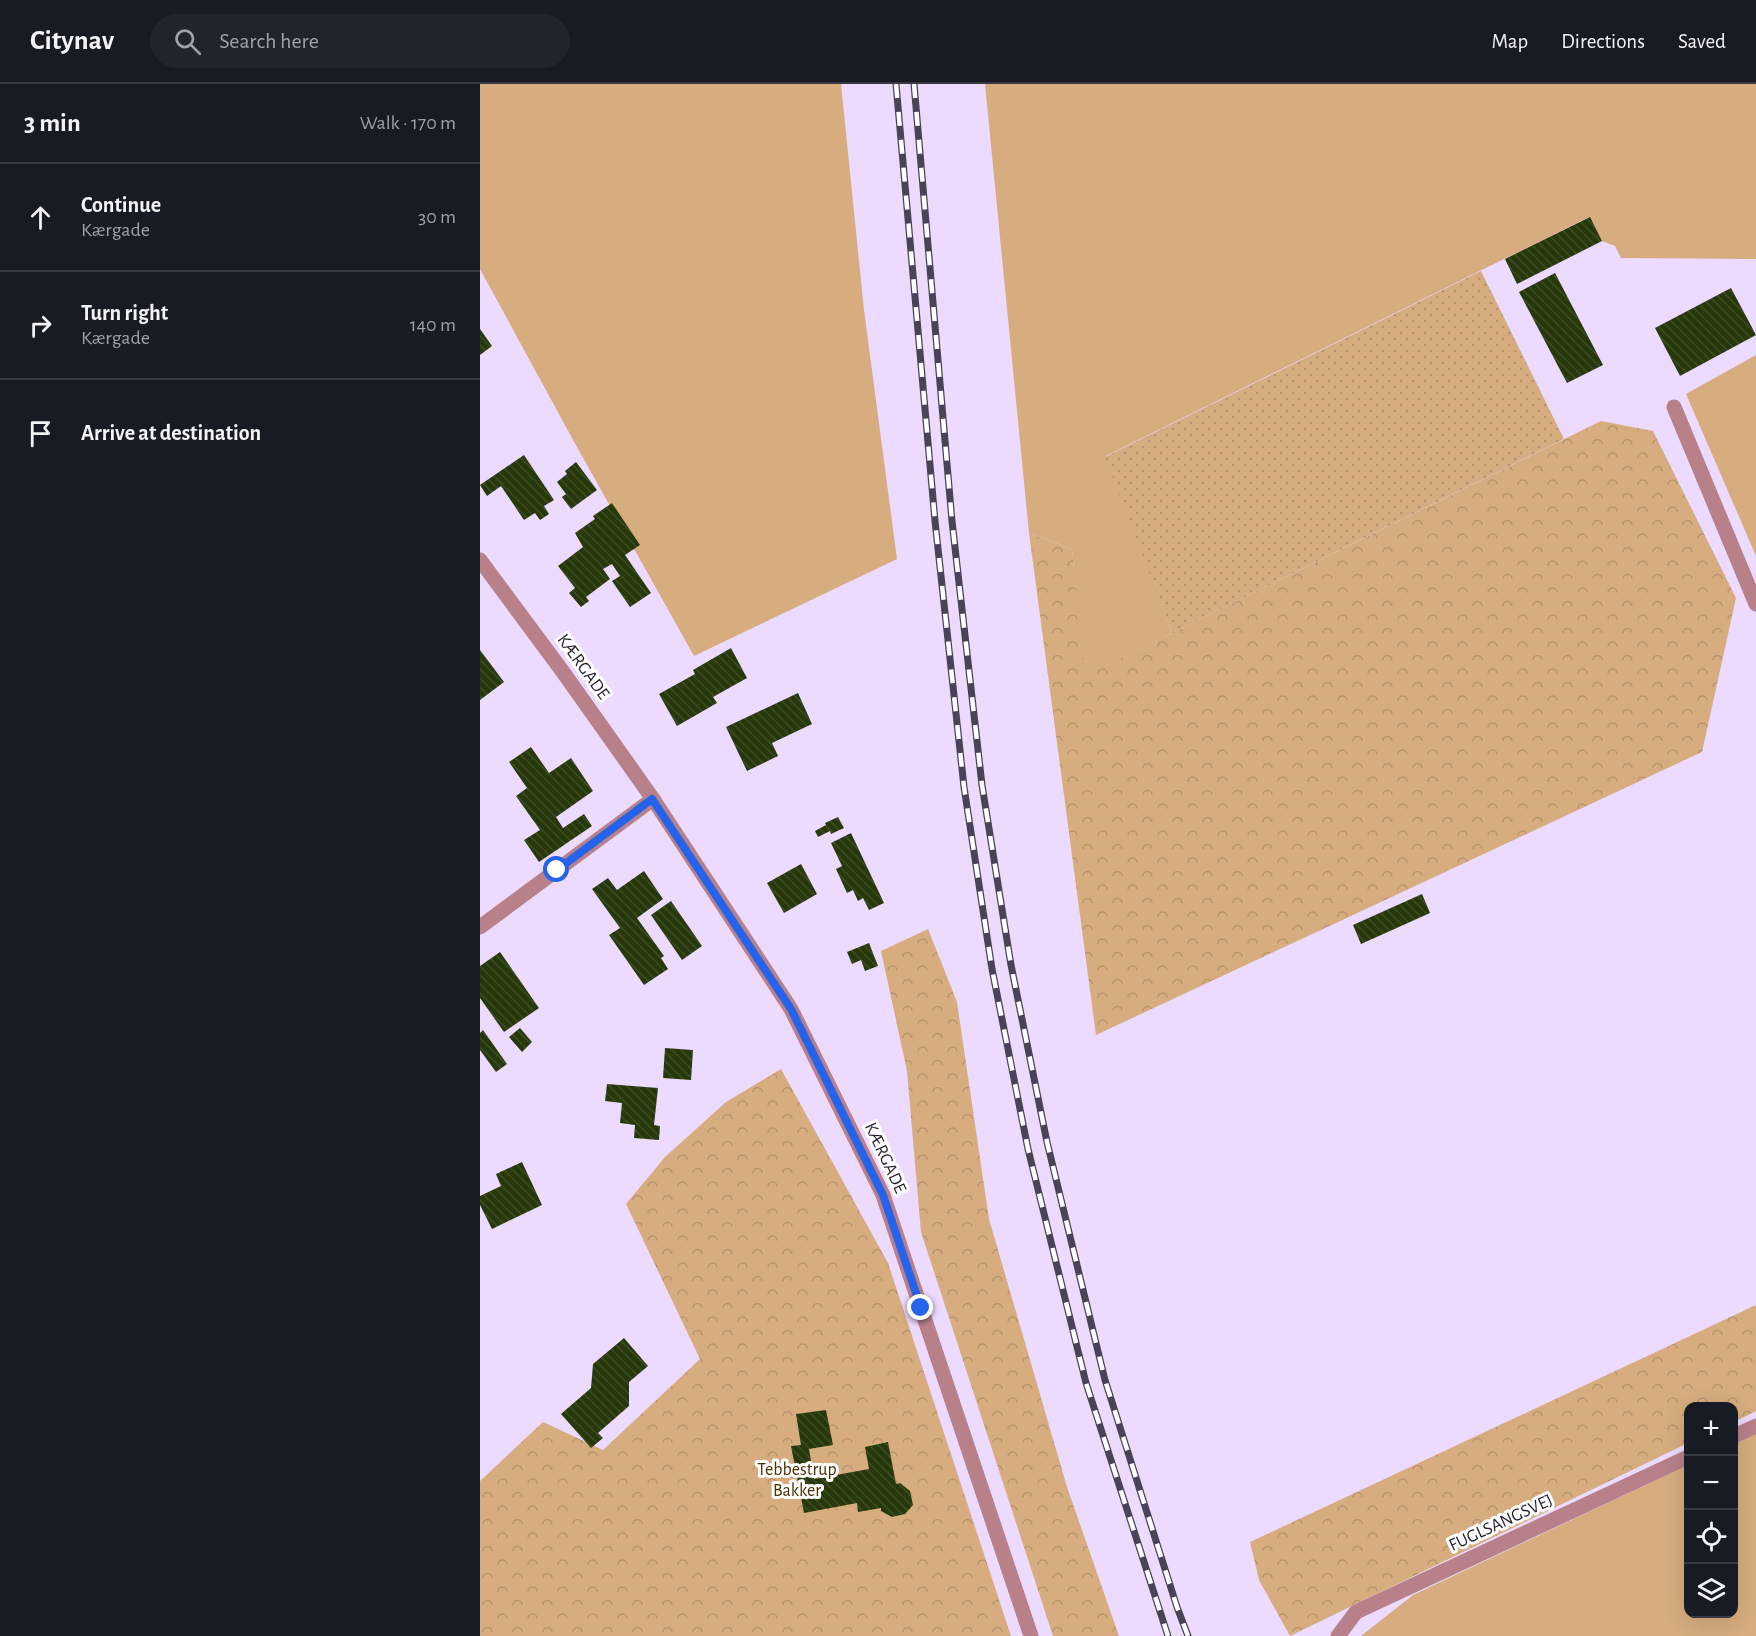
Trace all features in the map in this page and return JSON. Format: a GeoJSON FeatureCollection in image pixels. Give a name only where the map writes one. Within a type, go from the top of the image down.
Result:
{"type":"FeatureCollection","features":[{"type":"Feature","properties":{"kind":"street"},"geometry":{"type":"LineString","coordinates":[[1674,407],[1756,604]]}},
{"type":"Feature","properties":{"kind":"street","name":"KÆRGADE"},"geometry":{"type":"LineString","coordinates":[[480,560],[563,672],[652,799],[791,1009],[883,1195],[1031,1636]]}},
{"type":"Feature","properties":{"kind":"street"},"geometry":{"type":"LineString","coordinates":[[480,927],[652,799]]}},
{"type":"Feature","properties":{"kind":"street"},"geometry":{"type":"LineString","coordinates":[[1738,1434],[1756,1426]]}},
{"type":"Feature","properties":{"kind":"street","name":"FUGLSANGSVEJ"},"geometry":{"type":"LineString","coordinates":[[1338,1636],[1356,1612],[1684,1459]]}},
{"type":"Feature","properties":{"kind":"green space"},"geometry":{"type":"Polygon","coordinates":[[[480,84],[841,84],[864,310],[897,559],[694,656],[480,269],[480,84]]]}},
{"type":"Feature","properties":{"kind":"green space"},"geometry":{"type":"Polygon","coordinates":[[[985,84],[1756,84],[1756,259],[1621,258],[1615,246],[1602,241],[1589,217],[1106,456],[1172,633],[1084,677],[1072,549],[1029,533],[985,84]]]}},
{"type":"Feature","properties":{"kind":"green space"},"geometry":{"type":"Polygon","coordinates":[[[1481,271],[1564,439],[1172,633],[1105,457],[1481,271]]]}},
{"type":"Feature","properties":{"kind":"green space"},"geometry":{"type":"Polygon","coordinates":[[[1756,355],[1756,556],[1686,394],[1756,355]]]}},
{"type":"Feature","properties":{"kind":"green space"},"geometry":{"type":"Polygon","coordinates":[[[1601,421],[1653,431],[1736,598],[1702,752],[1096,1035],[1029,533],[1072,549],[1085,676],[1601,421]]]}},
{"type":"Feature","properties":{"kind":"green space"},"geometry":{"type":"Polygon","coordinates":[[[928,929],[957,1002],[989,1219],[1067,1487],[1119,1636],[1053,1636],[921,1232],[907,1071],[881,951],[928,929]]]}},
{"type":"Feature","properties":{"kind":"green space","name":"Tebbestrup Bakker"},"geometry":{"type":"Polygon","coordinates":[[[781,1069],[888,1263],[1011,1636],[480,1636],[480,1481],[543,1422],[603,1450],[700,1359],[626,1204],[665,1157],[726,1102],[781,1069]]]}},
{"type":"Feature","properties":{"kind":"green space"},"geometry":{"type":"Polygon","coordinates":[[[1756,1305],[1756,1411],[1738,1420],[1738,1402],[1684,1402],[1684,1445],[1290,1636],[1259,1580],[1250,1542],[1756,1305]]]}},
{"type":"Feature","properties":{"kind":"green space"},"geometry":{"type":"Polygon","coordinates":[[[1756,1434],[1756,1636],[1361,1636],[1413,1595],[1684,1467],[1684,1618],[1738,1618],[1738,1442],[1756,1434]]]}},
{"type":"Feature","properties":{"kind":"building"},"geometry":{"type":"Polygon","coordinates":[[[1590,217],[1602,241],[1517,284],[1505,259],[1590,217]]]}},
{"type":"Feature","properties":{"kind":"building"},"geometry":{"type":"Polygon","coordinates":[[[1555,273],[1603,365],[1567,383],[1519,292],[1555,273]]]}},
{"type":"Feature","properties":{"kind":"building"},"geometry":{"type":"Polygon","coordinates":[[[1731,288],[1756,335],[1680,376],[1655,328],[1731,288]]]}},
{"type":"Feature","properties":{"kind":"building"},"geometry":{"type":"Polygon","coordinates":[[[480,329],[492,346],[480,355],[480,329]]]}},
{"type":"Feature","properties":{"kind":"building"},"geometry":{"type":"Polygon","coordinates":[[[524,455],[554,500],[544,506],[549,514],[540,520],[535,513],[524,520],[501,486],[487,496],[480,485],[524,455]]]}},
{"type":"Feature","properties":{"kind":"building"},"geometry":{"type":"Polygon","coordinates":[[[576,462],[597,490],[571,509],[562,497],[566,494],[557,482],[576,462]]]}},
{"type":"Feature","properties":{"kind":"building"},"geometry":{"type":"Polygon","coordinates":[[[612,503],[640,545],[625,555],[651,593],[630,607],[612,581],[620,576],[612,564],[603,569],[610,579],[586,597],[589,601],[581,607],[569,593],[575,588],[558,566],[583,547],[575,533],[595,519],[593,516],[612,503]]]}},
{"type":"Feature","properties":{"kind":"building"},"geometry":{"type":"Polygon","coordinates":[[[731,648],[747,678],[713,697],[717,703],[677,726],[659,694],[695,674],[693,670],[731,648]]]}},
{"type":"Feature","properties":{"kind":"building"},"geometry":{"type":"Polygon","coordinates":[[[480,650],[504,682],[480,700],[480,650]]]}},
{"type":"Feature","properties":{"kind":"building"},"geometry":{"type":"Polygon","coordinates":[[[798,693],[812,724],[772,743],[778,756],[747,771],[726,727],[798,693]]]}},
{"type":"Feature","properties":{"kind":"building"},"geometry":{"type":"Polygon","coordinates":[[[531,747],[549,773],[571,758],[593,791],[556,817],[563,828],[584,814],[592,826],[539,862],[524,840],[540,830],[516,796],[527,788],[509,762],[531,747]]]}},
{"type":"Feature","properties":{"kind":"building"},"geometry":{"type":"Polygon","coordinates":[[[838,817],[844,828],[818,837],[815,831],[838,817]]]}},
{"type":"Feature","properties":{"kind":"building"},"geometry":{"type":"Polygon","coordinates":[[[851,833],[884,903],[869,910],[863,898],[858,901],[853,890],[847,893],[836,869],[842,866],[831,843],[851,833]]]}},
{"type":"Feature","properties":{"kind":"building"},"geometry":{"type":"Polygon","coordinates":[[[801,864],[817,894],[784,913],[767,883],[801,864]]]}},
{"type":"Feature","properties":{"kind":"building"},"geometry":{"type":"Polygon","coordinates":[[[644,871],[663,899],[637,918],[664,956],[661,958],[668,969],[644,985],[609,935],[620,928],[592,889],[608,878],[617,890],[644,871]]]}},
{"type":"Feature","properties":{"kind":"building"},"geometry":{"type":"Polygon","coordinates":[[[1422,894],[1430,913],[1361,944],[1353,925],[1422,894]]]}},
{"type":"Feature","properties":{"kind":"building"},"geometry":{"type":"Polygon","coordinates":[[[671,901],[702,946],[682,960],[651,915],[671,901]]]}},
{"type":"Feature","properties":{"kind":"building"},"geometry":{"type":"Polygon","coordinates":[[[869,943],[878,966],[865,971],[861,960],[852,964],[847,952],[869,943]]]}},
{"type":"Feature","properties":{"kind":"building"},"geometry":{"type":"Polygon","coordinates":[[[500,952],[539,1008],[504,1032],[480,998],[480,966],[500,952]]]}},
{"type":"Feature","properties":{"kind":"building"},"geometry":{"type":"Polygon","coordinates":[[[520,1028],[532,1042],[522,1052],[509,1037],[520,1028]]]}},
{"type":"Feature","properties":{"kind":"building"},"geometry":{"type":"Polygon","coordinates":[[[483,1030],[507,1064],[496,1072],[480,1050],[480,1033],[483,1030]]]}},
{"type":"Feature","properties":{"kind":"building"},"geometry":{"type":"Polygon","coordinates":[[[665,1048],[693,1050],[691,1080],[663,1078],[665,1048]]]}},
{"type":"Feature","properties":{"kind":"building"},"geometry":{"type":"Polygon","coordinates":[[[607,1084],[658,1088],[654,1125],[660,1126],[659,1140],[634,1138],[635,1125],[620,1123],[622,1103],[605,1101],[607,1084]]]}},
{"type":"Feature","properties":{"kind":"building"},"geometry":{"type":"Polygon","coordinates":[[[522,1162],[542,1205],[492,1229],[480,1205],[480,1196],[501,1186],[496,1174],[522,1162]]]}},
{"type":"Feature","properties":{"kind":"building"},"geometry":{"type":"Polygon","coordinates":[[[624,1338],[648,1366],[629,1382],[629,1406],[598,1433],[603,1438],[591,1448],[561,1414],[591,1388],[593,1364],[624,1338]]]}},
{"type":"Feature","properties":{"kind":"building"},"geometry":{"type":"Polygon","coordinates":[[[826,1410],[833,1445],[809,1449],[814,1479],[869,1469],[865,1447],[888,1442],[896,1484],[900,1483],[910,1491],[913,1505],[905,1514],[892,1517],[881,1511],[881,1508],[858,1512],[857,1503],[804,1513],[791,1446],[801,1445],[796,1414],[826,1410]]]}},
{"type":"Feature","properties":{"kind":"railway"},"geometry":{"type":"LineString","coordinates":[[896,84],[935,521],[964,787],[992,969],[1028,1149],[1086,1383],[1168,1636]]}},
{"type":"Feature","properties":{"kind":"railway"},"geometry":{"type":"LineString","coordinates":[[914,84],[952,521],[982,785],[1011,965],[1047,1142],[1105,1380],[1188,1636]]}},
{"type":"Feature","properties":{"kind":"route"},"geometry":{"type":"LineString","coordinates":[[557,870],[652,799],[791,1009],[883,1195],[921,1308]]}}]}
